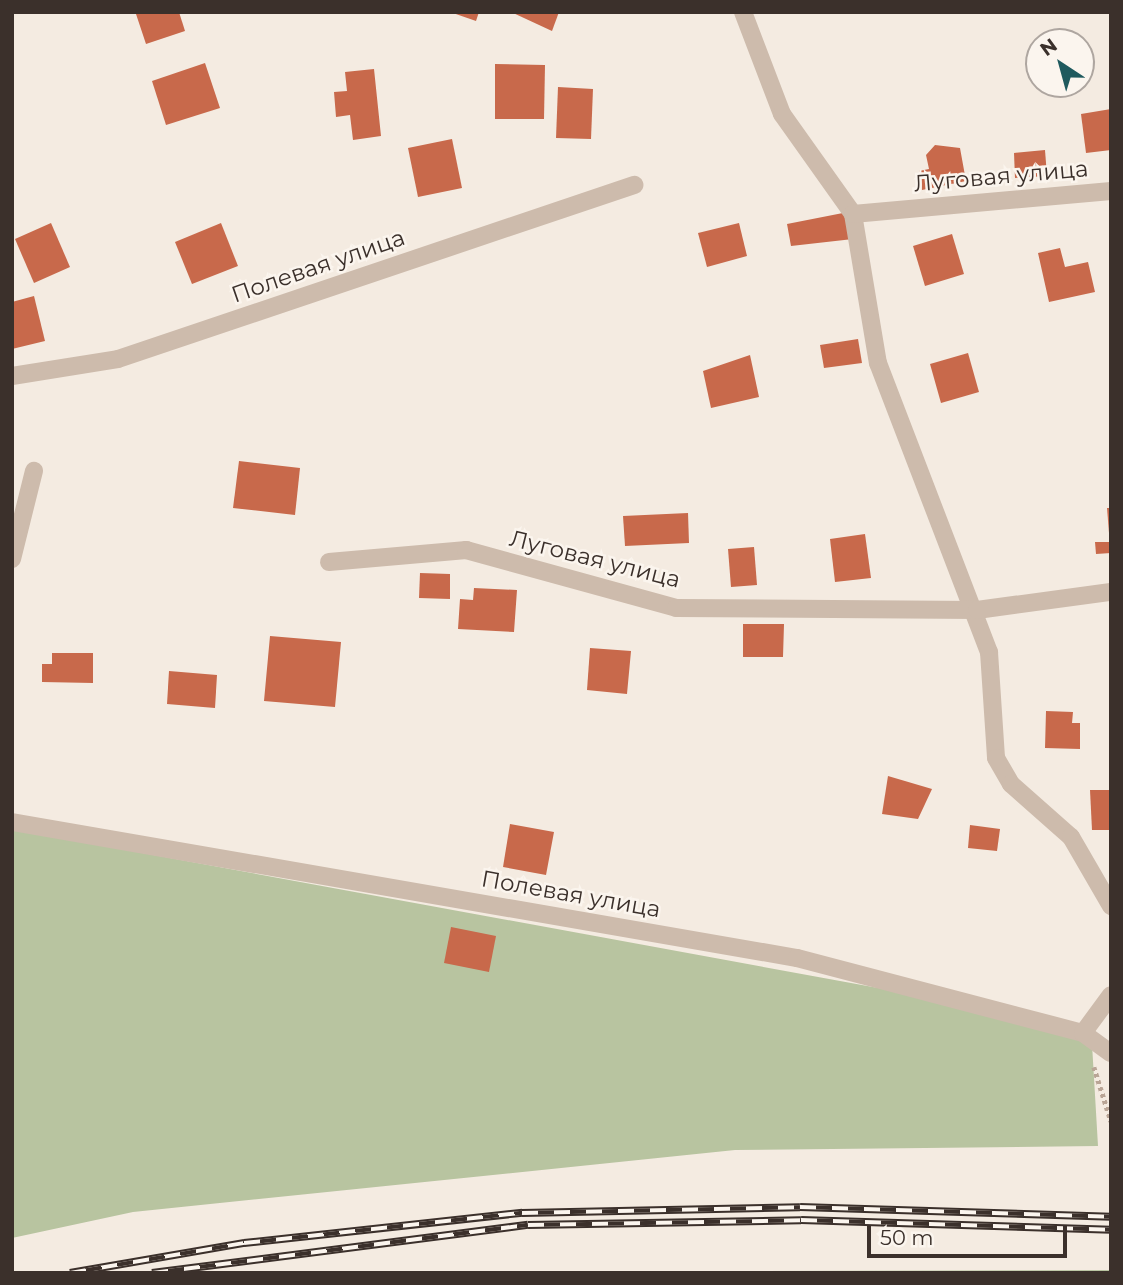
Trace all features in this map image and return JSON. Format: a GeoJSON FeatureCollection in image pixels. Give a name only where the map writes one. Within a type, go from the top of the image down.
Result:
{"type":"FeatureCollection","features":[{"type":"Feature","properties":{"kind":"street"},"geometry":{"type":"LineString","coordinates":[[743,12],[782,114],[853,214],[878,363],[977,610],[989,653],[996,758],[1011,784],[1071,838],[1111,906]]}},
{"type":"Feature","properties":{"kind":"street","name":"Полевая улица"},"geometry":{"type":"LineString","coordinates":[[12,376],[118,359],[634,185]]}},
{"type":"Feature","properties":{"kind":"street","name":"Луговая улица"},"geometry":{"type":"LineString","coordinates":[[853,214],[1111,191]]}},
{"type":"Feature","properties":{"kind":"street"},"geometry":{"type":"LineString","coordinates":[[12,559],[34,471]]}},
{"type":"Feature","properties":{"kind":"street","name":"Луговая улица"},"geometry":{"type":"LineString","coordinates":[[329,562],[466,550],[676,608],[977,610],[1111,592]]}},
{"type":"Feature","properties":{"kind":"street","name":"Полевая улица"},"geometry":{"type":"LineString","coordinates":[[12,822],[797,958],[1083,1033],[1111,1053]]}},
{"type":"Feature","properties":{"kind":"street"},"geometry":{"type":"LineString","coordinates":[[1083,1033],[1111,995]]}},
{"type":"Feature","properties":{"kind":"path"},"geometry":{"type":"LineString","coordinates":[[1083,1033],[1111,1121]]}},
{"type":"Feature","properties":{"kind":"path"},"geometry":{"type":"LineString","coordinates":[[648,1273],[700,1270],[835,1273]]}},
{"type":"Feature","properties":{"kind":"green space"},"geometry":{"type":"Polygon","coordinates":[[[12,829],[1091,1027],[1098,1146],[735,1150],[133,1212],[12,1238],[12,829]]]}},
{"type":"Feature","properties":{"kind":"green space"},"geometry":{"type":"Polygon","coordinates":[[[1111,1270],[1111,1273],[701,1273],[726,1271],[1111,1270]]]}},
{"type":"Feature","properties":{"kind":"building"},"geometry":{"type":"Polygon","coordinates":[[[179,12],[185,31],[146,44],[136,14],[179,12]]]}},
{"type":"Feature","properties":{"kind":"building"},"geometry":{"type":"Polygon","coordinates":[[[450,12],[479,12],[476,21],[450,12]]]}},
{"type":"Feature","properties":{"kind":"building"},"geometry":{"type":"Polygon","coordinates":[[[511,12],[559,12],[552,31],[511,12]]]}},
{"type":"Feature","properties":{"kind":"building"},"geometry":{"type":"Polygon","coordinates":[[[205,63],[220,108],[166,125],[152,81],[205,63]]]}},
{"type":"Feature","properties":{"kind":"building"},"geometry":{"type":"Polygon","coordinates":[[[495,64],[545,65],[544,119],[495,119],[495,64]]]}},
{"type":"Feature","properties":{"kind":"building"},"geometry":{"type":"Polygon","coordinates":[[[374,69],[381,136],[353,140],[350,115],[336,117],[334,92],[347,91],[345,72],[374,69]]]}},
{"type":"Feature","properties":{"kind":"building"},"geometry":{"type":"Polygon","coordinates":[[[558,87],[593,89],[591,139],[556,138],[558,87]]]}},
{"type":"Feature","properties":{"kind":"building"},"geometry":{"type":"Polygon","coordinates":[[[1111,109],[1111,150],[1086,153],[1081,114],[1111,109]]]}},
{"type":"Feature","properties":{"kind":"building"},"geometry":{"type":"Polygon","coordinates":[[[452,139],[462,188],[418,197],[408,148],[452,139]]]}},
{"type":"Feature","properties":{"kind":"building"},"geometry":{"type":"Polygon","coordinates":[[[935,145],[960,148],[966,181],[922,190],[919,171],[929,169],[926,155],[935,145]]]}},
{"type":"Feature","properties":{"kind":"building"},"geometry":{"type":"Polygon","coordinates":[[[1045,150],[1047,176],[1015,178],[1014,153],[1045,150]]]}},
{"type":"Feature","properties":{"kind":"building"},"geometry":{"type":"Polygon","coordinates":[[[848,212],[853,239],[791,246],[787,224],[848,212]]]}},
{"type":"Feature","properties":{"kind":"building"},"geometry":{"type":"Polygon","coordinates":[[[51,223],[70,267],[34,283],[15,239],[51,223]]]}},
{"type":"Feature","properties":{"kind":"building"},"geometry":{"type":"Polygon","coordinates":[[[221,223],[238,266],[192,284],[175,242],[221,223]]]}},
{"type":"Feature","properties":{"kind":"building"},"geometry":{"type":"Polygon","coordinates":[[[739,223],[747,256],[707,267],[698,233],[739,223]]]}},
{"type":"Feature","properties":{"kind":"building"},"geometry":{"type":"Polygon","coordinates":[[[952,234],[964,274],[925,286],[913,246],[952,234]]]}},
{"type":"Feature","properties":{"kind":"building"},"geometry":{"type":"Polygon","coordinates":[[[1060,248],[1065,267],[1088,262],[1095,292],[1049,302],[1038,253],[1060,248]]]}},
{"type":"Feature","properties":{"kind":"building"},"geometry":{"type":"Polygon","coordinates":[[[34,296],[45,341],[12,349],[12,302],[34,296]]]}},
{"type":"Feature","properties":{"kind":"building"},"geometry":{"type":"Polygon","coordinates":[[[858,339],[862,363],[824,368],[820,345],[858,339]]]}},
{"type":"Feature","properties":{"kind":"building"},"geometry":{"type":"Polygon","coordinates":[[[968,353],[979,392],[941,403],[930,364],[968,353]]]}},
{"type":"Feature","properties":{"kind":"building"},"geometry":{"type":"Polygon","coordinates":[[[750,355],[759,397],[711,408],[703,371],[750,355]]]}},
{"type":"Feature","properties":{"kind":"building"},"geometry":{"type":"Polygon","coordinates":[[[239,461],[300,468],[295,515],[233,508],[239,461]]]}},
{"type":"Feature","properties":{"kind":"building"},"geometry":{"type":"Polygon","coordinates":[[[1107,508],[1111,508],[1111,533],[1109,533],[1107,508]]]}},
{"type":"Feature","properties":{"kind":"building"},"geometry":{"type":"Polygon","coordinates":[[[688,513],[689,543],[625,546],[623,516],[688,513]]]}},
{"type":"Feature","properties":{"kind":"building"},"geometry":{"type":"Polygon","coordinates":[[[865,534],[871,578],[835,582],[830,539],[865,534]]]}},
{"type":"Feature","properties":{"kind":"building"},"geometry":{"type":"Polygon","coordinates":[[[1095,542],[1111,542],[1111,553],[1096,554],[1095,542]]]}},
{"type":"Feature","properties":{"kind":"building"},"geometry":{"type":"Polygon","coordinates":[[[754,547],[757,585],[731,587],[728,549],[754,547]]]}},
{"type":"Feature","properties":{"kind":"building"},"geometry":{"type":"Polygon","coordinates":[[[420,573],[450,574],[450,599],[419,598],[420,573]]]}},
{"type":"Feature","properties":{"kind":"building"},"geometry":{"type":"Polygon","coordinates":[[[474,588],[517,590],[514,632],[458,629],[460,599],[473,600],[474,588]]]}},
{"type":"Feature","properties":{"kind":"building"},"geometry":{"type":"Polygon","coordinates":[[[743,624],[784,624],[783,657],[743,657],[743,624]]]}},
{"type":"Feature","properties":{"kind":"building"},"geometry":{"type":"Polygon","coordinates":[[[270,636],[341,642],[335,707],[264,701],[270,636]]]}},
{"type":"Feature","properties":{"kind":"building"},"geometry":{"type":"Polygon","coordinates":[[[590,648],[631,651],[627,694],[587,690],[590,648]]]}},
{"type":"Feature","properties":{"kind":"building"},"geometry":{"type":"Polygon","coordinates":[[[52,653],[93,653],[93,683],[42,682],[42,664],[52,664],[52,653]]]}},
{"type":"Feature","properties":{"kind":"building"},"geometry":{"type":"Polygon","coordinates":[[[169,671],[217,675],[215,708],[167,704],[169,671]]]}},
{"type":"Feature","properties":{"kind":"building"},"geometry":{"type":"Polygon","coordinates":[[[1046,711],[1073,712],[1072,723],[1080,723],[1080,749],[1045,748],[1046,711]]]}},
{"type":"Feature","properties":{"kind":"building"},"geometry":{"type":"Polygon","coordinates":[[[888,776],[932,789],[918,819],[882,814],[888,776]]]}},
{"type":"Feature","properties":{"kind":"building"},"geometry":{"type":"Polygon","coordinates":[[[1090,790],[1111,790],[1111,830],[1092,830],[1090,790]]]}},
{"type":"Feature","properties":{"kind":"building"},"geometry":{"type":"Polygon","coordinates":[[[510,824],[554,832],[546,875],[503,867],[510,824]]]}},
{"type":"Feature","properties":{"kind":"building"},"geometry":{"type":"Polygon","coordinates":[[[970,825],[1000,829],[997,851],[968,848],[970,825]]]}},
{"type":"Feature","properties":{"kind":"building"},"geometry":{"type":"Polygon","coordinates":[[[451,927],[496,936],[489,972],[444,963],[451,927]]]}},
{"type":"Feature","properties":{"kind":"railway"},"geometry":{"type":"LineString","coordinates":[[70,1273],[244,1243],[522,1213],[800,1207],[1111,1217]]}},
{"type":"Feature","properties":{"kind":"railway"},"geometry":{"type":"LineString","coordinates":[[152,1273],[528,1225],[801,1220],[1111,1230]]}}]}
